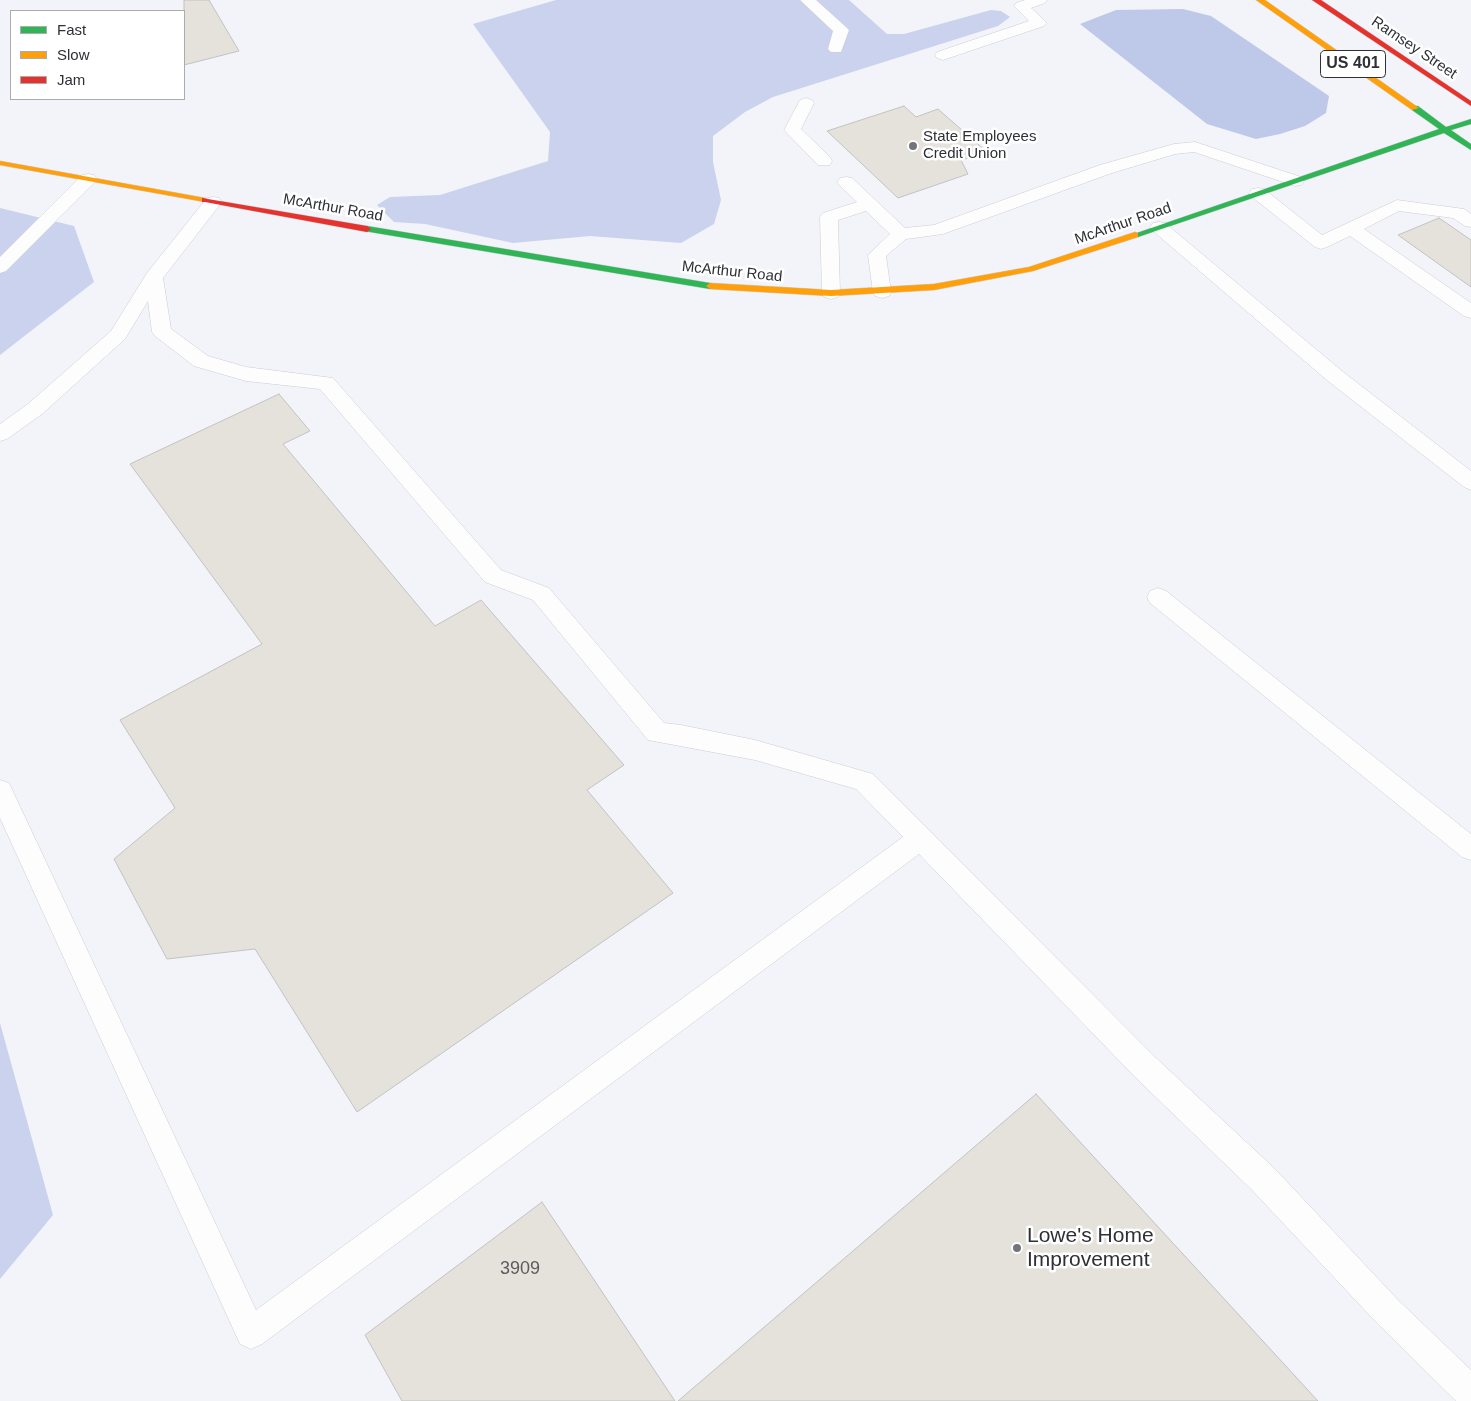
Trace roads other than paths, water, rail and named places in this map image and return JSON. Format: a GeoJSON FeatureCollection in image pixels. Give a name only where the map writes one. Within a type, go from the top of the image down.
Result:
{"type":"FeatureCollection","features":[{"type":"Feature","properties":{"kind":"main road","name":"US 401"},"geometry":{"type":"LineString","coordinates":[[1260,0],[1471,148]]}},
{"type":"Feature","properties":{"kind":"main road","name":"Ramsey Street"},"geometry":{"type":"LineString","coordinates":[[1316,0],[1471,104]]}},
{"type":"Feature","properties":{"kind":"main road","name":"McArthur Road"},"geometry":{"type":"LineString","coordinates":[[0,163],[670,281],[742,290],[832,294],[934,287],[1030,269],[1160,228],[1471,120]]}},
{"type":"Feature","properties":{"kind":"lane"},"geometry":{"type":"LineString","coordinates":[[806,0],[841,30],[836,49]]}},
{"type":"Feature","properties":{"kind":"lane"},"geometry":{"type":"LineString","coordinates":[[944,55],[1039,23],[1021,6],[1040,0]]}},
{"type":"Feature","properties":{"kind":"lane"},"geometry":{"type":"LineString","coordinates":[[806,103],[792,130],[824,161]]}},
{"type":"Feature","properties":{"kind":"lane"},"geometry":{"type":"LineString","coordinates":[[882,292],[877,255],[901,234],[937,230],[1106,169],[1174,150],[1195,146],[1295,181]]}},
{"type":"Feature","properties":{"kind":"lane"},"geometry":{"type":"LineString","coordinates":[[0,267],[88,179]]}},
{"type":"Feature","properties":{"kind":"lane"},"geometry":{"type":"LineString","coordinates":[[846,182],[901,234]]}},
{"type":"Feature","properties":{"kind":"lane"},"geometry":{"type":"LineString","coordinates":[[1258,194],[1321,243],[1397,205],[1458,213],[1471,222]]}},
{"type":"Feature","properties":{"kind":"lane"},"geometry":{"type":"LineString","coordinates":[[0,434],[35,410],[118,335],[154,277],[213,202]]}},
{"type":"Feature","properties":{"kind":"lane"},"geometry":{"type":"LineString","coordinates":[[832,294],[829,217],[869,204]]}},
{"type":"Feature","properties":{"kind":"lane"},"geometry":{"type":"LineString","coordinates":[[1160,228],[1335,376],[1471,482]]}},
{"type":"Feature","properties":{"kind":"lane"},"geometry":{"type":"LineString","coordinates":[[1351,228],[1471,312]]}},
{"type":"Feature","properties":{"kind":"lane"},"geometry":{"type":"LineString","coordinates":[[154,277],[162,332],[201,361],[246,374],[326,383],[493,576],[541,594],[656,733],[681,735],[755,750],[864,781],[1146,1068],[1262,1180],[1387,1311],[1471,1393]]}},
{"type":"Feature","properties":{"kind":"lane"},"geometry":{"type":"LineString","coordinates":[[1158,598],[1471,849]]}},
{"type":"Feature","properties":{"kind":"lane"},"geometry":{"type":"LineString","coordinates":[[0,791],[251,1333],[920,840]]}},
{"type":"Feature","properties":{"kind":"place","name":"State Employees Credit Union"},"geometry":{"type":"Point","coordinates":[913,146]}},
{"type":"Feature","properties":{"kind":"place","name":"Lowe's Home Improvement"},"geometry":{"type":"Point","coordinates":[1017,1248]}}]}
